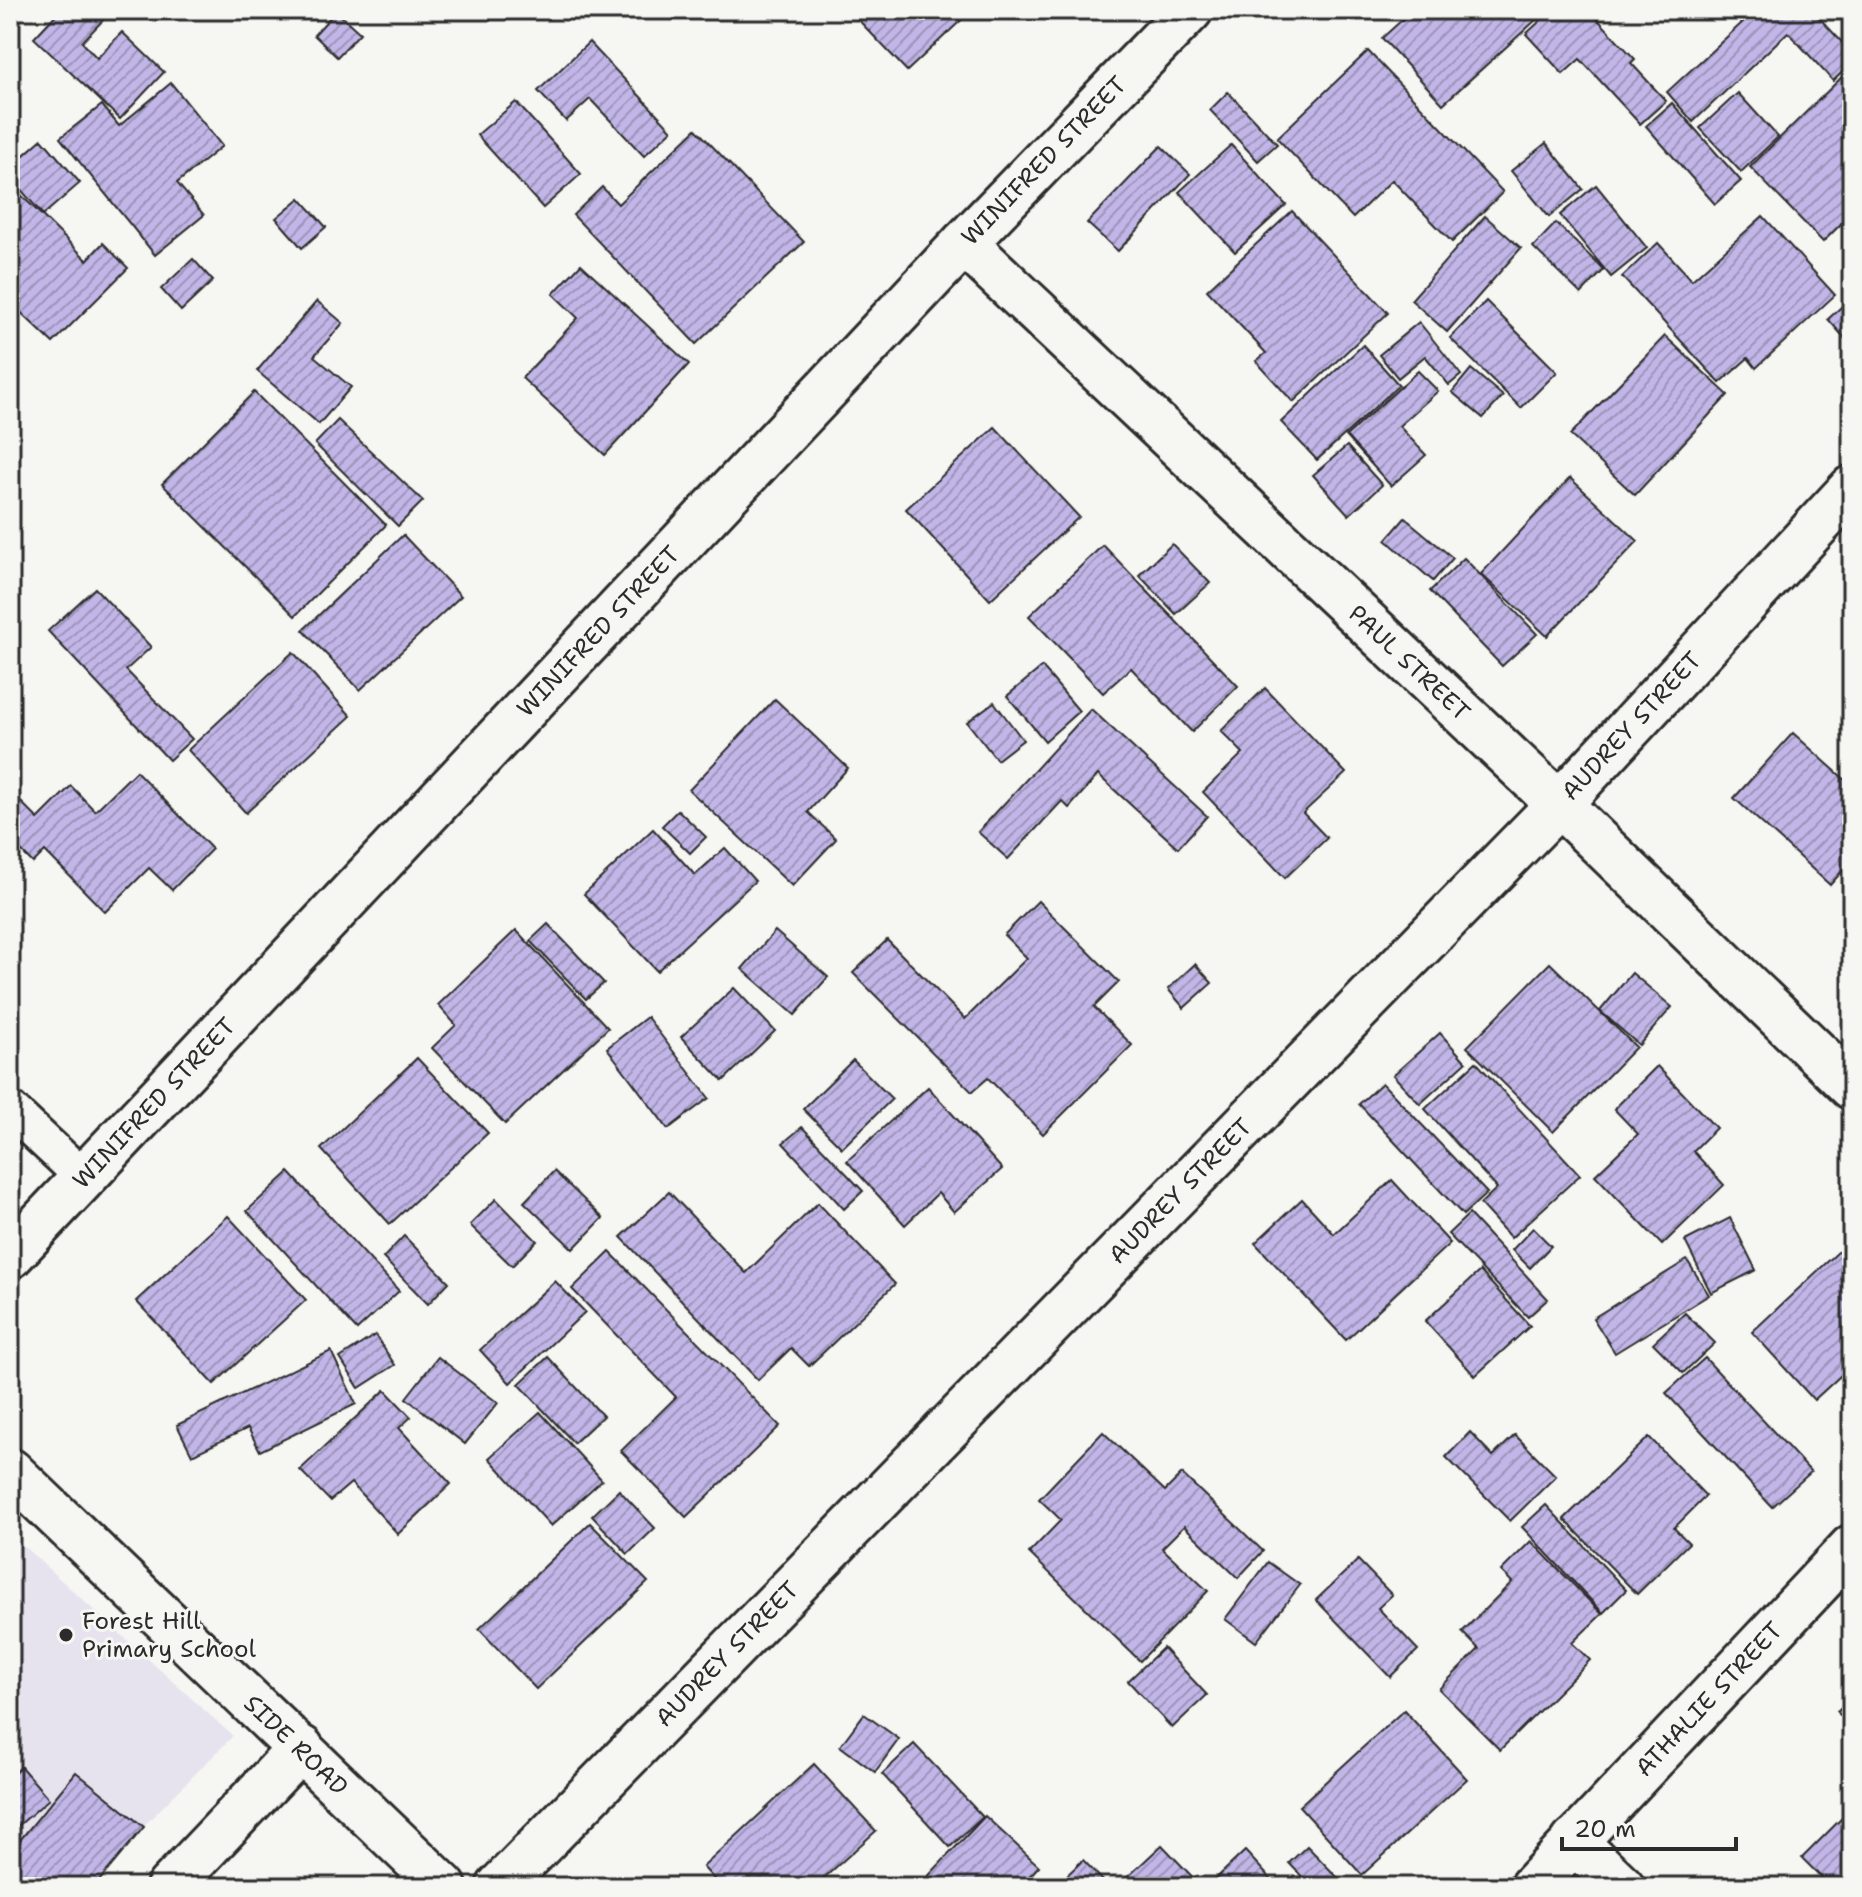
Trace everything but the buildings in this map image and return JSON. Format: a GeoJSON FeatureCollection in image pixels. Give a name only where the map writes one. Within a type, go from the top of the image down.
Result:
{"type":"FeatureCollection","features":[{"type":"Feature","properties":{"kind":"street","name":"WINIFRED STREET"},"geometry":{"type":"LineString","coordinates":[[10,1256],[964,243],[1190,10]]}},
{"type":"Feature","properties":{"kind":"street","name":"PAUL STREET"},"geometry":{"type":"LineString","coordinates":[[964,243],[1559,804],[1852,1087]]}},
{"type":"Feature","properties":{"kind":"street","name":"AUDREY STREET"},"geometry":{"type":"LineString","coordinates":[[499,1887],[1559,804],[1852,488]]}},
{"type":"Feature","properties":{"kind":"street","name":"SIDE ROAD"},"geometry":{"type":"LineString","coordinates":[[10,1471],[444,1887]]}},
{"type":"Feature","properties":{"kind":"street","name":"ATHALIE STREET"},"geometry":{"type":"LineString","coordinates":[[1532,1887],[1852,1547]]}},
{"type":"Feature","properties":{"kind":"street"},"geometry":{"type":"LineString","coordinates":[[169,1887],[301,1748]]}},
{"type":"Feature","properties":{"kind":"street"},"geometry":{"type":"LineString","coordinates":[[1574,1841],[1622,1887]]}},
{"type":"Feature","properties":{"kind":"lane"},"geometry":{"type":"LineString","coordinates":[[10,1109],[84,1178]]}},
{"type":"Feature","properties":{"kind":"shaded area","name":"Forest Hill Primary School"},"geometry":{"type":"Polygon","coordinates":[[[10,1534],[233,1736],[83,1887],[10,1887],[10,1534]]]}},
{"type":"Feature","properties":{"kind":"place","name":"Forest Hill Primary School"},"geometry":{"type":"Point","coordinates":[66,1635]}}]}
